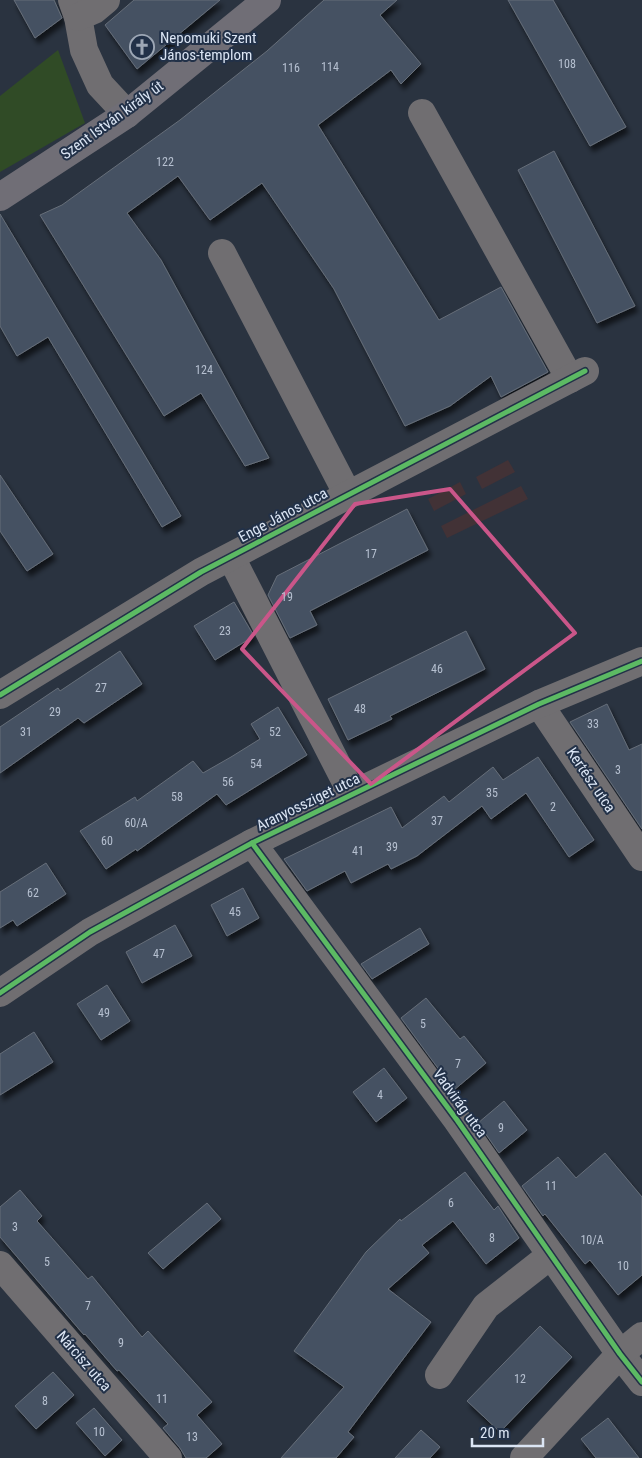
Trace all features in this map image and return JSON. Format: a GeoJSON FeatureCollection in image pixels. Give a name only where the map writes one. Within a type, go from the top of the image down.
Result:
{"type":"FeatureCollection","features":[{"type":"Feature","properties":{"kind":"main road","name":"Szent István király út"},"geometry":{"type":"LineString","coordinates":[[0,198],[127,114],[267,0]]}},
{"type":"Feature","properties":{"kind":"street"},"geometry":{"type":"LineString","coordinates":[[106,0],[94,10],[75,8],[84,50],[100,85],[127,114]]}},
{"type":"Feature","properties":{"kind":"street","name":"Enge János utca"},"geometry":{"type":"LineString","coordinates":[[0,695],[201,572],[578,375],[422,113]]}},
{"type":"Feature","properties":{"kind":"street"},"geometry":{"type":"LineString","coordinates":[[222,253],[348,495]]}},
{"type":"Feature","properties":{"kind":"street"},"geometry":{"type":"LineString","coordinates":[[231,556],[352,794]]}},
{"type":"Feature","properties":{"kind":"street","name":"Aranyossziget utca"},"geometry":{"type":"LineString","coordinates":[[0,993],[90,932],[252,843],[539,704],[642,661]]}},
{"type":"Feature","properties":{"kind":"street","name":"Kertész utca"},"geometry":{"type":"LineString","coordinates":[[539,704],[642,857]]}},
{"type":"Feature","properties":{"kind":"street","name":"Vadvirág utca"},"geometry":{"type":"LineString","coordinates":[[252,843],[451,1112],[620,1354],[642,1382]]}},
{"type":"Feature","properties":{"kind":"street"},"geometry":{"type":"LineString","coordinates":[[439,1376],[486,1306],[551,1254]]}},
{"type":"Feature","properties":{"kind":"street","name":"Nárcisz utca"},"geometry":{"type":"LineString","coordinates":[[0,1265],[168,1458]]}},
{"type":"Feature","properties":{"kind":"street"},"geometry":{"type":"LineString","coordinates":[[524,1458],[620,1354],[642,1336]]}},
{"type":"Feature","properties":{"kind":"highlighted area"},"geometry":{"type":"Polygon","coordinates":[[[450,489],[575,633],[371,784],[242,649],[355,504],[450,489]]]}},
{"type":"Feature","properties":{"kind":"shaded area"},"geometry":{"type":"Polygon","coordinates":[[[508,460],[515,472],[482,489],[476,477],[508,460]]]}},
{"type":"Feature","properties":{"kind":"shaded area"},"geometry":{"type":"Polygon","coordinates":[[[460,482],[466,494],[434,511],[428,499],[460,482]]]}},
{"type":"Feature","properties":{"kind":"shaded area"},"geometry":{"type":"Polygon","coordinates":[[[521,486],[528,499],[447,538],[441,526],[521,486]]]}},
{"type":"Feature","properties":{"kind":"green space"},"geometry":{"type":"Polygon","coordinates":[[[58,50],[85,123],[0,172],[0,96],[58,50]]]}},
{"type":"Feature","properties":{"kind":"building"},"geometry":{"type":"Polygon","coordinates":[[[14,0],[54,0],[62,18],[35,38],[14,0]]]}},
{"type":"Feature","properties":{"kind":"building","name":"Nepomuki Szent János-templom"},"geometry":{"type":"Polygon","coordinates":[[[134,0],[220,0],[137,69],[105,25],[134,0]]]}},
{"type":"Feature","properties":{"kind":"building"},"geometry":{"type":"Polygon","coordinates":[[[324,0],[397,0],[380,15],[421,64],[401,84],[391,70],[318,125],[439,320],[501,287],[548,372],[501,397],[491,376],[450,406],[405,426],[334,289],[262,183],[210,220],[178,176],[127,213],[161,260],[269,458],[245,466],[201,393],[164,416],[40,215],[62,205],[180,120],[267,51],[324,0]]]}},
{"type":"Feature","properties":{"kind":"building"},"geometry":{"type":"Polygon","coordinates":[[[508,0],[553,0],[626,127],[590,146],[508,0]]]}},
{"type":"Feature","properties":{"kind":"building"},"geometry":{"type":"Polygon","coordinates":[[[554,151],[635,306],[597,323],[518,170],[554,151]]]}},
{"type":"Feature","properties":{"kind":"building"},"geometry":{"type":"Polygon","coordinates":[[[0,214],[181,516],[162,527],[48,337],[17,356],[0,326],[0,214]]]}},
{"type":"Feature","properties":{"kind":"building"},"geometry":{"type":"Polygon","coordinates":[[[0,475],[53,554],[27,571],[0,531],[0,475]]]}},
{"type":"Feature","properties":{"kind":"building"},"geometry":{"type":"Polygon","coordinates":[[[407,509],[428,550],[310,611],[317,625],[290,638],[268,595],[277,576],[407,509]]]}},
{"type":"Feature","properties":{"kind":"building"},"geometry":{"type":"Polygon","coordinates":[[[234,602],[254,636],[215,660],[194,626],[234,602]]]}},
{"type":"Feature","properties":{"kind":"building"},"geometry":{"type":"Polygon","coordinates":[[[466,631],[485,669],[390,716],[392,719],[348,740],[328,699],[466,631]]]}},
{"type":"Feature","properties":{"kind":"building"},"geometry":{"type":"Polygon","coordinates":[[[120,651],[142,684],[84,723],[78,718],[0,773],[0,727],[58,688],[60,691],[120,651]]]}},
{"type":"Feature","properties":{"kind":"building"},"geometry":{"type":"Polygon","coordinates":[[[607,704],[629,750],[642,744],[642,829],[570,722],[607,704]]]}},
{"type":"Feature","properties":{"kind":"building"},"geometry":{"type":"Polygon","coordinates":[[[278,707],[307,755],[226,805],[217,794],[137,851],[136,849],[106,869],[80,831],[135,797],[137,801],[193,761],[203,773],[260,739],[251,724],[278,707]]]}},
{"type":"Feature","properties":{"kind":"building"},"geometry":{"type":"Polygon","coordinates":[[[538,757],[594,840],[569,857],[526,793],[491,819],[482,806],[417,856],[391,869],[388,864],[351,883],[345,871],[307,891],[284,859],[391,807],[402,828],[444,796],[449,802],[493,767],[503,780],[538,757]]]}},
{"type":"Feature","properties":{"kind":"building"},"geometry":{"type":"Polygon","coordinates":[[[46,863],[66,894],[17,926],[13,920],[0,928],[0,892],[46,863]]]}},
{"type":"Feature","properties":{"kind":"building"},"geometry":{"type":"Polygon","coordinates":[[[243,888],[259,918],[227,936],[211,905],[243,888]]]}},
{"type":"Feature","properties":{"kind":"building"},"geometry":{"type":"Polygon","coordinates":[[[175,925],[192,956],[142,983],[126,952],[175,925]]]}},
{"type":"Feature","properties":{"kind":"building"},"geometry":{"type":"Polygon","coordinates":[[[420,928],[429,944],[372,979],[361,964],[420,928]]]}},
{"type":"Feature","properties":{"kind":"building"},"geometry":{"type":"Polygon","coordinates":[[[107,985],[130,1021],[101,1040],[77,1004],[107,985]]]}},
{"type":"Feature","properties":{"kind":"building"},"geometry":{"type":"Polygon","coordinates":[[[426,998],[460,1039],[464,1036],[486,1063],[454,1090],[401,1018],[426,998]]]}},
{"type":"Feature","properties":{"kind":"building"},"geometry":{"type":"Polygon","coordinates":[[[34,1032],[53,1062],[0,1095],[0,1054],[34,1032]]]}},
{"type":"Feature","properties":{"kind":"building"},"geometry":{"type":"Polygon","coordinates":[[[384,1068],[407,1098],[376,1122],[353,1092],[384,1068]]]}},
{"type":"Feature","properties":{"kind":"building"},"geometry":{"type":"Polygon","coordinates":[[[504,1101],[527,1130],[499,1153],[478,1123],[504,1101]]]}},
{"type":"Feature","properties":{"kind":"building"},"geometry":{"type":"Polygon","coordinates":[[[605,1153],[642,1197],[642,1275],[618,1295],[590,1260],[585,1264],[545,1214],[543,1216],[522,1186],[558,1157],[576,1178],[605,1153]]]}},
{"type":"Feature","properties":{"kind":"building"},"geometry":{"type":"Polygon","coordinates":[[[465,1172],[494,1210],[498,1206],[519,1238],[486,1264],[453,1221],[422,1245],[429,1253],[388,1289],[431,1322],[348,1432],[354,1437],[336,1458],[281,1458],[344,1387],[294,1351],[366,1252],[400,1219],[401,1221],[465,1172]]]}},
{"type":"Feature","properties":{"kind":"building"},"geometry":{"type":"Polygon","coordinates":[[[20,1190],[42,1216],[37,1221],[88,1279],[92,1276],[142,1337],[148,1331],[212,1402],[197,1415],[222,1444],[206,1458],[186,1458],[163,1428],[168,1424],[84,1335],[0,1237],[0,1207],[20,1190]]]}},
{"type":"Feature","properties":{"kind":"building"},"geometry":{"type":"Polygon","coordinates":[[[207,1203],[221,1219],[163,1269],[148,1253],[207,1203]]]}},
{"type":"Feature","properties":{"kind":"building"},"geometry":{"type":"Polygon","coordinates":[[[540,1326],[572,1357],[500,1432],[467,1401],[540,1326]]]}},
{"type":"Feature","properties":{"kind":"building"},"geometry":{"type":"Polygon","coordinates":[[[53,1372],[74,1395],[36,1429],[15,1406],[53,1372]]]}},
{"type":"Feature","properties":{"kind":"building"},"geometry":{"type":"Polygon","coordinates":[[[94,1408],[122,1440],[105,1456],[76,1423],[94,1408]]]}},
{"type":"Feature","properties":{"kind":"building"},"geometry":{"type":"Polygon","coordinates":[[[608,1418],[639,1458],[596,1458],[581,1439],[608,1418]]]}},
{"type":"Feature","properties":{"kind":"building"},"geometry":{"type":"Polygon","coordinates":[[[421,1430],[440,1447],[430,1458],[395,1458],[421,1430]]]}},
{"type":"Feature","properties":{"kind":"cycle path"},"geometry":{"type":"LineString","coordinates":[[0,695],[201,572],[585,371]]}},
{"type":"Feature","properties":{"kind":"cycle path"},"geometry":{"type":"LineString","coordinates":[[0,993],[90,932],[252,843],[539,704],[642,661]]}},
{"type":"Feature","properties":{"kind":"cycle path"},"geometry":{"type":"LineString","coordinates":[[252,843],[457,1120],[620,1354],[642,1382]]}},
{"type":"Feature","properties":{"kind":"place","name":"Nepomuki Szent János-templom"},"geometry":{"type":"Point","coordinates":[142,47]}}]}
